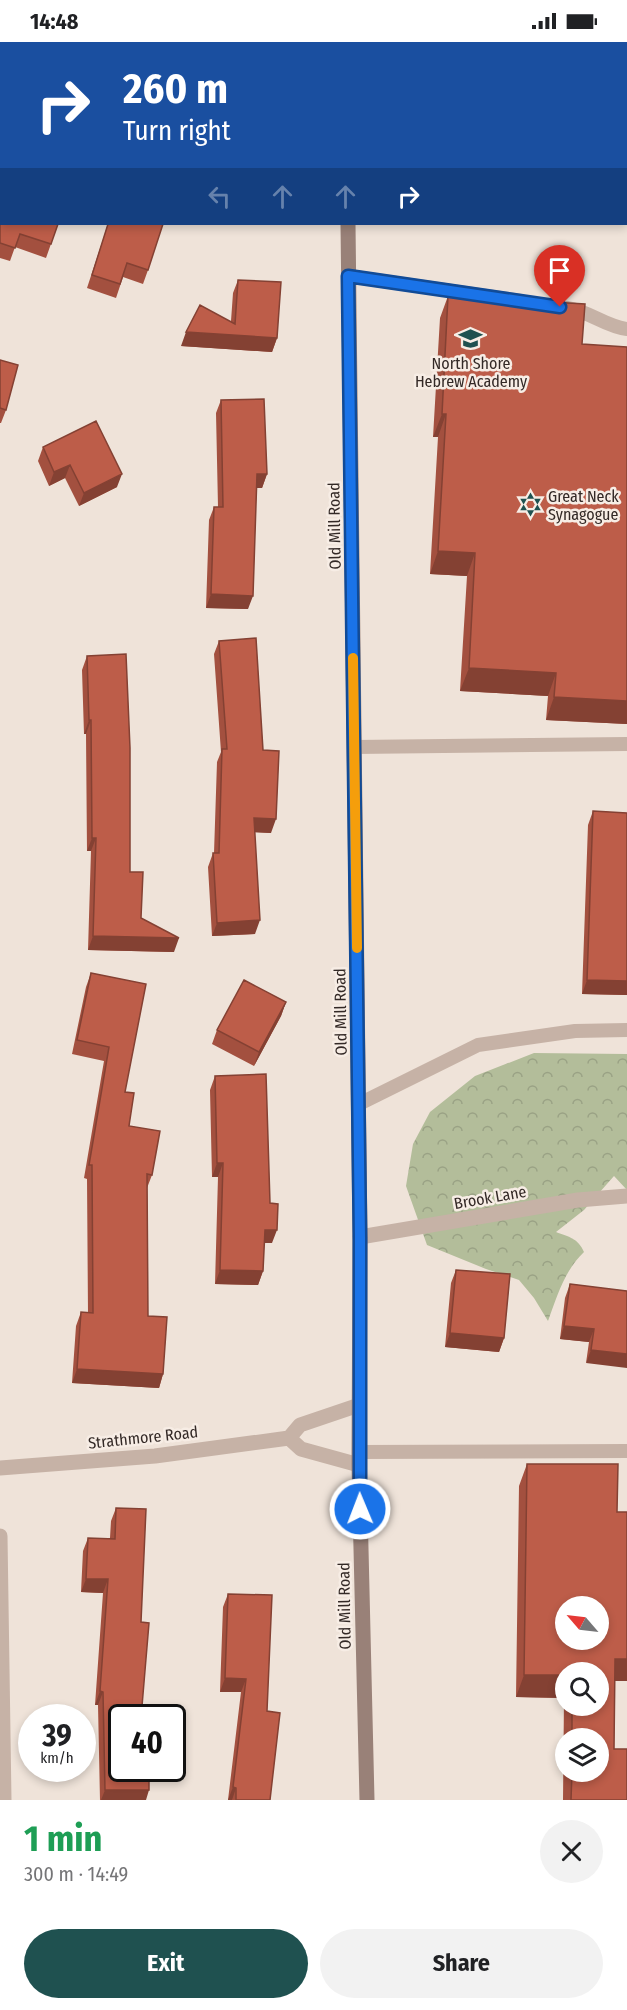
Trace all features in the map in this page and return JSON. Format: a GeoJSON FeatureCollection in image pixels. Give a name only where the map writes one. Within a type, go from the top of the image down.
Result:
{"type":"FeatureCollection","features":[{"type":"Feature","properties":{"kind":"street","name":"Old Mill Road"},"geometry":{"type":"LineString","coordinates":[[348,225],[360,1237],[359,1458],[367,1800]]}},
{"type":"Feature","properties":{"kind":"street","name":"Brook Lane"},"geometry":{"type":"LineString","coordinates":[[360,1237],[578,1200],[627,1196]]}},
{"type":"Feature","properties":{"kind":"street","name":"Strathmore Road"},"geometry":{"type":"LineString","coordinates":[[0,1468],[155,1456],[289,1438],[300,1425],[359,1404]]}},
{"type":"Feature","properties":{"kind":"street"},"geometry":{"type":"LineString","coordinates":[[289,1438],[301,1449],[359,1458]]}},
{"type":"Feature","properties":{"kind":"street"},"geometry":{"type":"LineString","coordinates":[[0,1536],[4,1800]]}},
{"type":"Feature","properties":{"kind":"lane"},"geometry":{"type":"LineString","coordinates":[[348,276],[584,311],[614,328],[627,329]]}},
{"type":"Feature","properties":{"kind":"lane"},"geometry":{"type":"LineString","coordinates":[[355,747],[627,744]]}},
{"type":"Feature","properties":{"kind":"lane"},"geometry":{"type":"LineString","coordinates":[[358,1104],[478,1045],[575,1031],[627,1030]]}},
{"type":"Feature","properties":{"kind":"lane"},"geometry":{"type":"LineString","coordinates":[[359,1458],[627,1451]]}},
{"type":"Feature","properties":{"kind":"green space"},"geometry":{"type":"Polygon","coordinates":[[[534,1053],[627,1054],[627,1190],[614,1176],[584,1210],[556,1232],[576,1241],[584,1252],[566,1276],[548,1321],[534,1298],[519,1280],[427,1245],[406,1186],[413,1144],[430,1112],[475,1076],[534,1053]]]}},
{"type":"Feature","properties":{"kind":"building"},"geometry":{"type":"Polygon","coordinates":[[[0,225],[58,225],[51,244],[20,234],[15,248],[0,243],[0,225]]]}},
{"type":"Feature","properties":{"kind":"building"},"geometry":{"type":"Polygon","coordinates":[[[108,225],[163,225],[148,270],[127,263],[120,284],[92,275],[108,225]]]}},
{"type":"Feature","properties":{"kind":"building"},"geometry":{"type":"Polygon","coordinates":[[[238,280],[281,282],[277,338],[186,332],[200,305],[235,324],[238,280]]]}},
{"type":"Feature","properties":{"kind":"building","name":"Great Neck Synagogue"},"geometry":{"type":"Polygon","coordinates":[[[448,296],[585,304],[582,344],[627,347],[627,701],[554,697],[556,673],[469,668],[475,553],[438,551],[446,414],[442,414],[448,296]]]}},
{"type":"Feature","properties":{"kind":"building"},"geometry":{"type":"Polygon","coordinates":[[[0,360],[18,365],[6,410],[0,408],[0,360]]]}},
{"type":"Feature","properties":{"kind":"building"},"geometry":{"type":"Polygon","coordinates":[[[264,399],[267,474],[257,474],[253,596],[211,594],[214,507],[223,507],[221,400],[264,399]]]}},
{"type":"Feature","properties":{"kind":"building"},"geometry":{"type":"Polygon","coordinates":[[[96,421],[122,474],[84,493],[70,465],[54,472],[43,447],[96,421]]]}},
{"type":"Feature","properties":{"kind":"building"},"geometry":{"type":"Polygon","coordinates":[[[256,638],[263,750],[279,751],[276,819],[254,818],[260,920],[217,923],[213,853],[219,853],[222,749],[227,749],[219,641],[256,638]]]}},
{"type":"Feature","properties":{"kind":"building"},"geometry":{"type":"Polygon","coordinates":[[[126,654],[130,748],[130,872],[143,872],[141,918],[179,938],[93,936],[96,838],[92,838],[91,720],[89,720],[87,656],[126,654]]]}},
{"type":"Feature","properties":{"kind":"building"},"geometry":{"type":"Polygon","coordinates":[[[593,811],[627,813],[627,981],[587,980],[593,811]]]}},
{"type":"Feature","properties":{"kind":"building"},"geometry":{"type":"Polygon","coordinates":[[[91,973],[146,984],[125,1092],[134,1093],[129,1126],[160,1131],[152,1175],[147,1174],[148,1316],[167,1317],[163,1374],[77,1369],[81,1312],[93,1313],[92,1165],[89,1165],[109,1047],[77,1040],[91,973]]]}},
{"type":"Feature","properties":{"kind":"building"},"geometry":{"type":"Polygon","coordinates":[[[244,980],[286,1002],[259,1052],[217,1030],[244,980]]]}},
{"type":"Feature","properties":{"kind":"building"},"geometry":{"type":"Polygon","coordinates":[[[266,1074],[270,1203],[278,1204],[277,1230],[265,1230],[263,1271],[220,1270],[223,1163],[217,1163],[215,1076],[266,1074]]]}},
{"type":"Feature","properties":{"kind":"building"},"geometry":{"type":"Polygon","coordinates":[[[456,1270],[510,1274],[504,1338],[450,1333],[456,1270]]]}},
{"type":"Feature","properties":{"kind":"building"},"geometry":{"type":"Polygon","coordinates":[[[570,1284],[627,1291],[627,1354],[591,1350],[594,1329],[564,1326],[570,1284]]]}},
{"type":"Feature","properties":{"kind":"building"},"geometry":{"type":"Polygon","coordinates":[[[527,1464],[618,1464],[617,1512],[627,1512],[627,1659],[615,1659],[614,1749],[627,1749],[627,1800],[571,1800],[572,1782],[609,1782],[609,1728],[572,1728],[572,1716],[609,1716],[609,1662],[555,1662],[555,1675],[524,1675],[527,1464]]]}},
{"type":"Feature","properties":{"kind":"building"},"geometry":{"type":"Polygon","coordinates":[[[116,1508],[146,1509],[141,1622],[149,1623],[142,1704],[108,1704],[108,1782],[149,1782],[149,1790],[105,1790],[103,1692],[100,1691],[108,1579],[86,1579],[88,1538],[115,1539],[116,1508]]]}},
{"type":"Feature","properties":{"kind":"building"},"geometry":{"type":"Polygon","coordinates":[[[228,1594],[272,1595],[267,1711],[280,1713],[270,1800],[236,1800],[236,1788],[233,1787],[246,1679],[225,1678],[228,1594]]]}},
{"type":"Feature","properties":{"kind":"slow traffic"},"geometry":{"type":"LineString","coordinates":[[353,658],[357,948]]}},
{"type":"Feature","properties":{"kind":"place","name":"North Shore Hebrew Academy"},"geometry":{"type":"Point","coordinates":[471,338]}},
{"type":"Feature","properties":{"kind":"place","name":"Great Neck Synagogue"},"geometry":{"type":"Point","coordinates":[530,505]}},
{"type":"Feature","properties":{"kind":"route"},"geometry":{"type":"LineString","coordinates":[[360,1509],[360,1237],[348,276],[560,307]]}}]}
